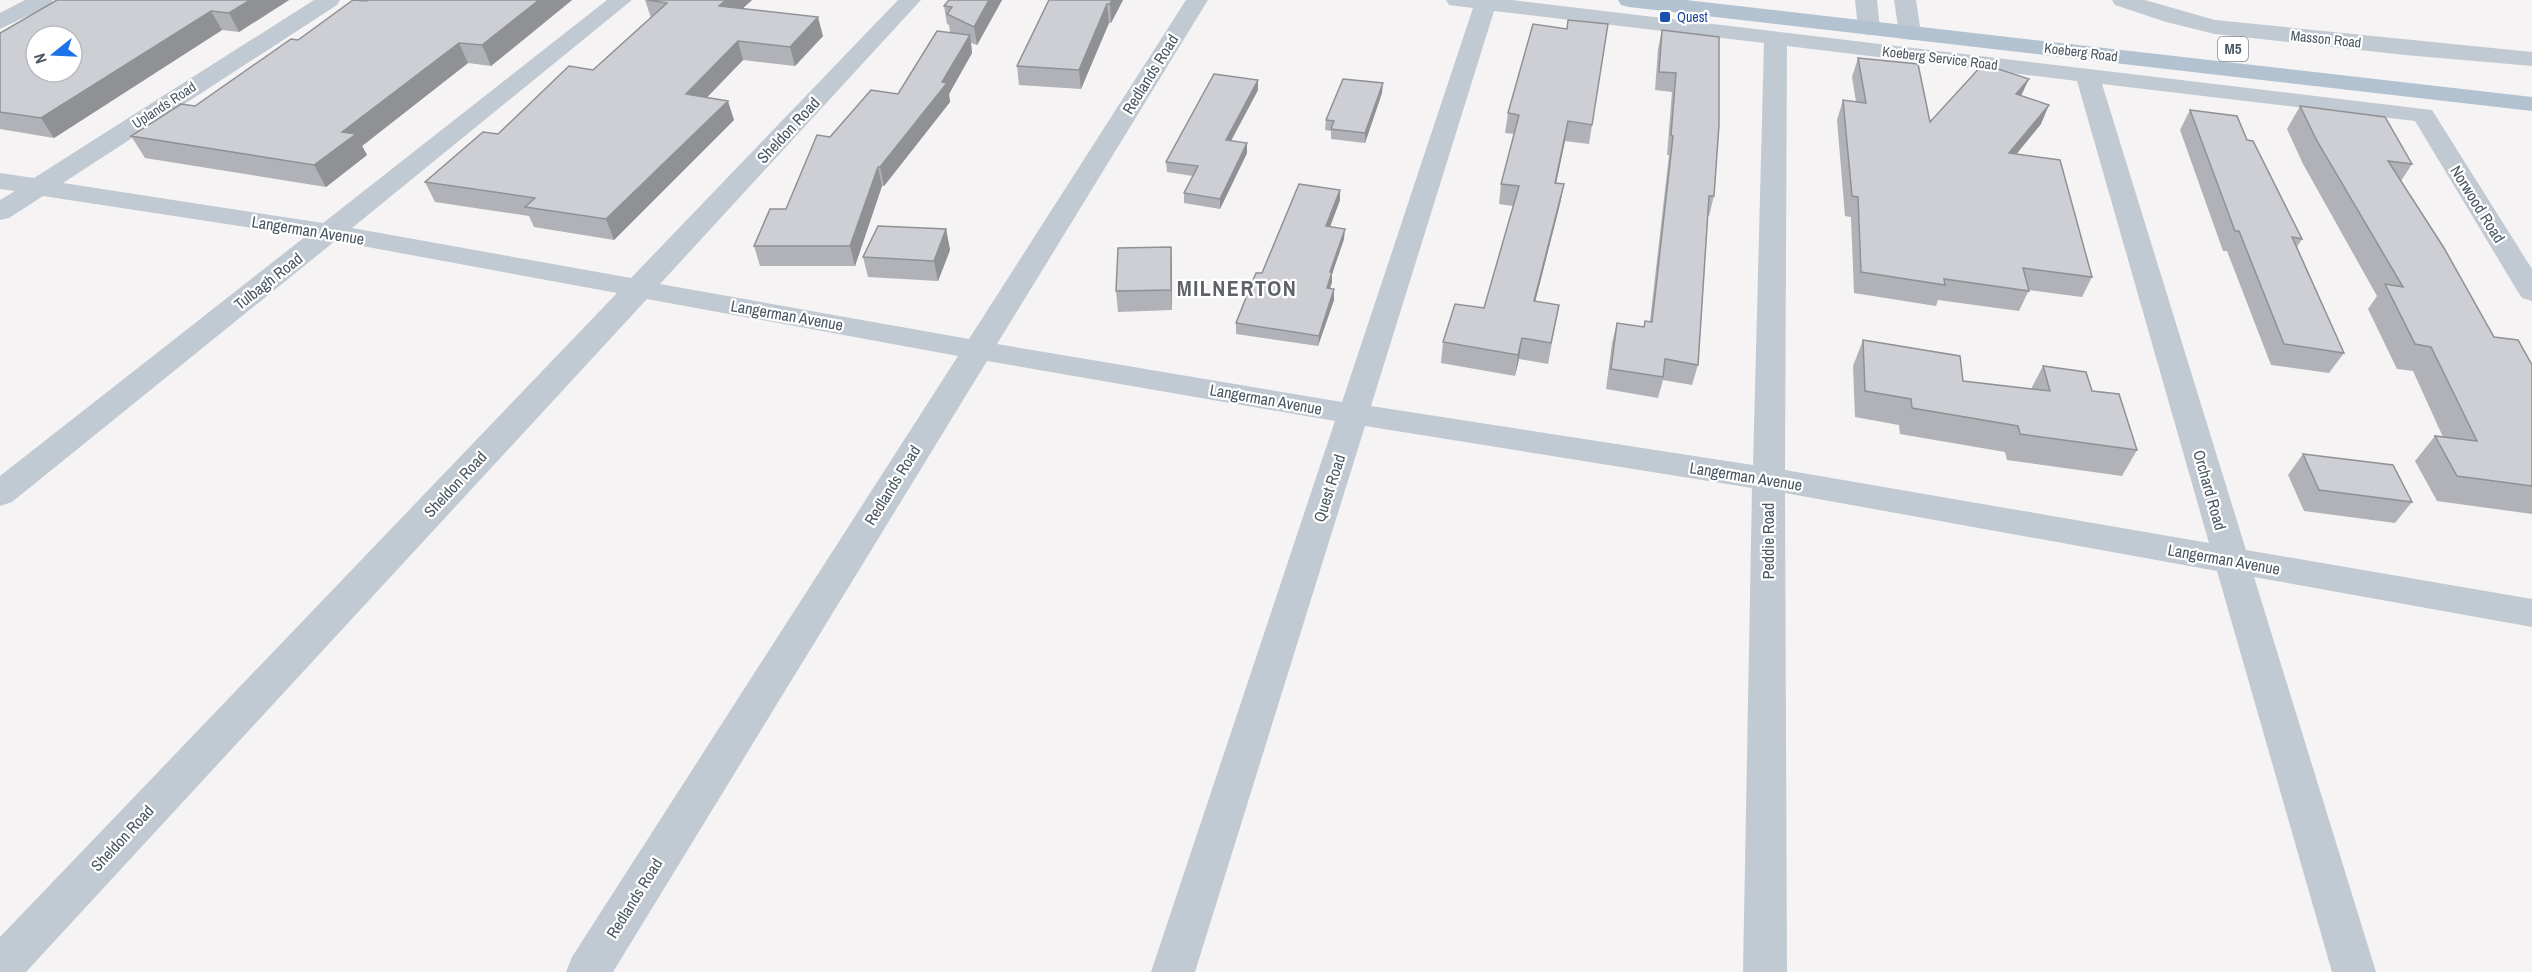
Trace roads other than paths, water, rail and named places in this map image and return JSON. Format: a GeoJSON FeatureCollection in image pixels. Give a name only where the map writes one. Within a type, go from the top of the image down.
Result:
{"type":"FeatureCollection","features":[{"type":"Feature","properties":{"kind":"main road","name":"Koeberg Road"},"geometry":{"type":"LineString","coordinates":[[1629,0],[1908,15],[2532,83]]}},
{"type":"Feature","properties":{"kind":"main road","name":"Koeberg Road"},"geometry":{"type":"LineString","coordinates":[[1796,0],[1867,12]]}},
{"type":"Feature","properties":{"kind":"main road","name":"Koeberg Road"},"geometry":{"type":"LineString","coordinates":[[1908,15],[2532,104]]}},
{"type":"Feature","properties":{"kind":"street"},"geometry":{"type":"LineString","coordinates":[[0,22],[42,0]]}},
{"type":"Feature","properties":{"kind":"street","name":"Uplands Road"},"geometry":{"type":"LineString","coordinates":[[0,212],[329,0]]}},
{"type":"Feature","properties":{"kind":"street","name":"Tulbagh Road"},"geometry":{"type":"LineString","coordinates":[[0,494],[621,0]]}},
{"type":"Feature","properties":{"kind":"street","name":"Sheldon Road"},"geometry":{"type":"LineString","coordinates":[[0,968],[910,0]]}},
{"type":"Feature","properties":{"kind":"street","name":"Redlands Road"},"geometry":{"type":"LineString","coordinates":[[588,972],[1197,0]]}},
{"type":"Feature","properties":{"kind":"street","name":"Masson Road"},"geometry":{"type":"LineString","coordinates":[[2123,0],[2174,17],[2215,27],[2405,48],[2532,58]]}},
{"type":"Feature","properties":{"kind":"street","name":"Koeberg Service Road"},"geometry":{"type":"LineString","coordinates":[[1471,2],[2423,115]]}},
{"type":"Feature","properties":{"kind":"street","name":"Quest Road"},"geometry":{"type":"LineString","coordinates":[[1173,972],[1353,414],[1471,2]]}},
{"type":"Feature","properties":{"kind":"street","name":"Peddie Road"},"geometry":{"type":"LineString","coordinates":[[1766,972],[1769,479],[1776,51],[1774,38]]}},
{"type":"Feature","properties":{"kind":"street","name":"Orchard Road"},"geometry":{"type":"LineString","coordinates":[[2088,77],[2354,972]]}},
{"type":"Feature","properties":{"kind":"street","name":"Norwood Road"},"geometry":{"type":"LineString","coordinates":[[2423,115],[2532,292]]}},
{"type":"Feature","properties":{"kind":"street","name":"Langerman Avenue"},"geometry":{"type":"LineString","coordinates":[[0,181],[330,232],[976,350],[1353,414],[1769,479],[2532,613]]}},
{"type":"Feature","properties":{"kind":"place","name":"Quest"},"geometry":{"type":"Point","coordinates":[1665,17]}},
{"type":"Feature","properties":{"kind":"district","name":"MILNERTON"},"geometry":{"type":"Point","coordinates":[1237,288]}}]}
